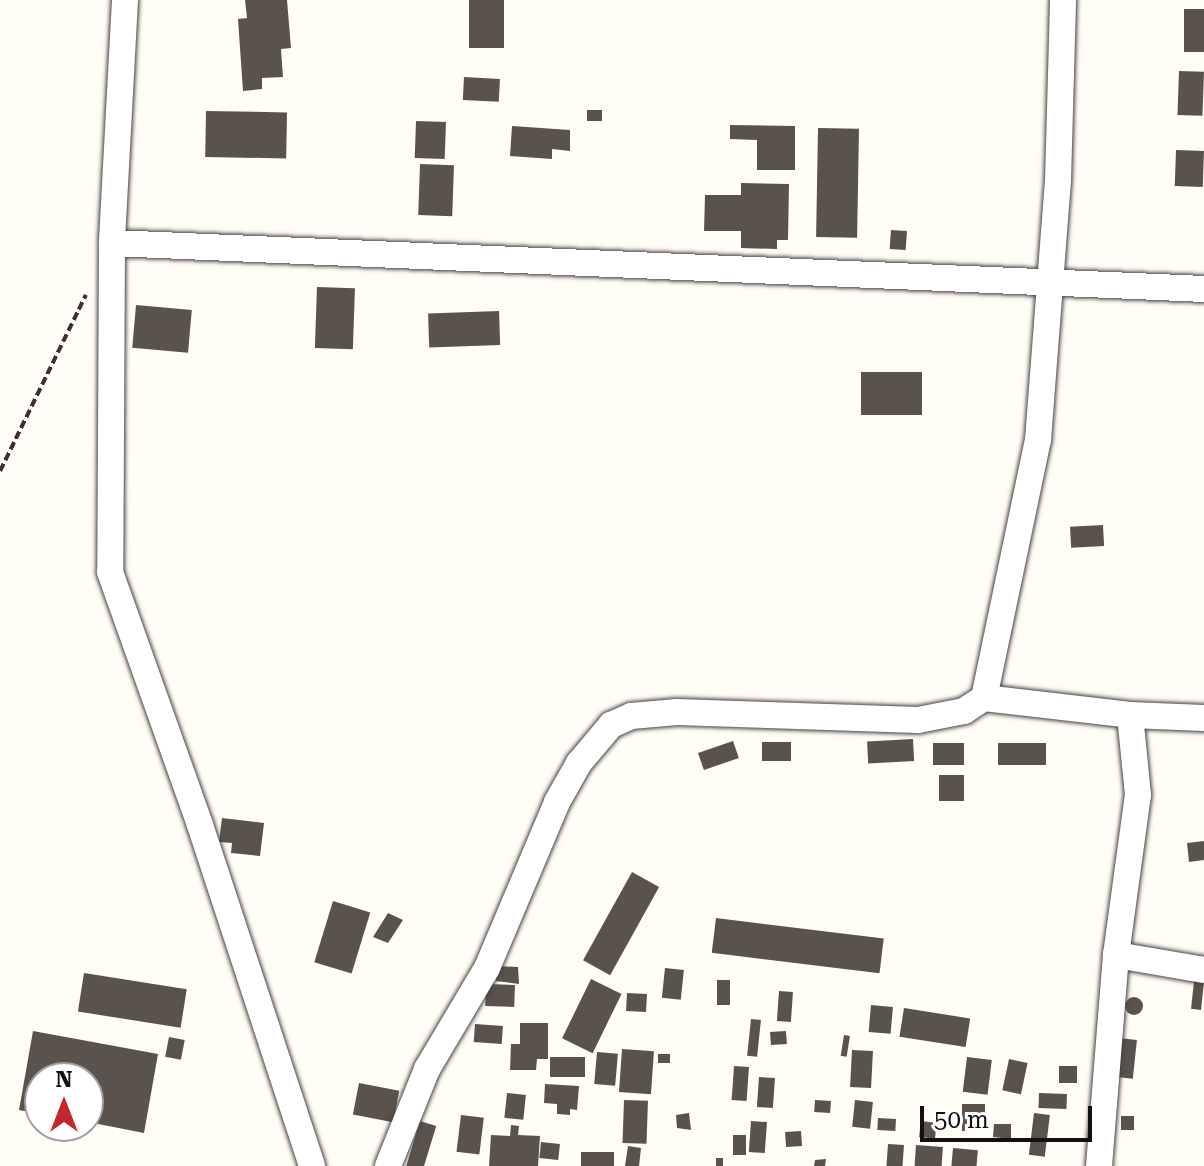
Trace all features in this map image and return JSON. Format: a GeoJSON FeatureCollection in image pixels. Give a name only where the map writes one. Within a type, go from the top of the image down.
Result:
{"type":"FeatureCollection","features":[{"type":"Feature","properties":{"kind":"street"},"geometry":{"type":"LineString","coordinates":[[125,0],[112,243],[110,572],[200,825],[312,1166]]}},
{"type":"Feature","properties":{"kind":"street"},"geometry":{"type":"LineString","coordinates":[[984,698],[1038,440],[1051,280],[1063,0]]}},
{"type":"Feature","properties":{"kind":"street"},"geometry":{"type":"LineString","coordinates":[[112,243],[701,270],[1051,280],[1204,289]]}},
{"type":"Feature","properties":{"kind":"street"},"geometry":{"type":"LineString","coordinates":[[388,1166],[427,1069],[487,968],[557,802],[579,763],[611,725],[631,716],[677,712],[918,720],[964,711],[984,698],[1130,715],[1204,718]]}},
{"type":"Feature","properties":{"kind":"street"},"geometry":{"type":"LineString","coordinates":[[1099,1166],[1116,955],[1138,795],[1130,715]]}},
{"type":"Feature","properties":{"kind":"street"},"geometry":{"type":"LineString","coordinates":[[1116,955],[1204,970]]}},
{"type":"Feature","properties":{"kind":"path"},"geometry":{"type":"LineString","coordinates":[[0,471],[91,286]]}},
{"type":"Feature","properties":{"kind":"building"},"geometry":{"type":"Polygon","coordinates":[[[245,0],[287,0],[291,48],[281,49],[283,77],[262,78],[262,89],[243,91],[238,19],[247,18],[245,0]]]}},
{"type":"Feature","properties":{"kind":"building"},"geometry":{"type":"Polygon","coordinates":[[[469,0],[504,0],[504,48],[469,48],[469,0]]]}},
{"type":"Feature","properties":{"kind":"building"},"geometry":{"type":"Polygon","coordinates":[[[1184,9],[1204,9],[1204,52],[1184,52],[1184,9]]]}},
{"type":"Feature","properties":{"kind":"building"},"geometry":{"type":"Polygon","coordinates":[[[1179,71],[1204,72],[1202,116],[1177,115],[1179,71]]]}},
{"type":"Feature","properties":{"kind":"building"},"geometry":{"type":"Polygon","coordinates":[[[464,77],[500,79],[499,102],[463,100],[464,77]]]}},
{"type":"Feature","properties":{"kind":"building"},"geometry":{"type":"Polygon","coordinates":[[[587,110],[602,110],[602,121],[587,121],[587,110]]]}},
{"type":"Feature","properties":{"kind":"building"},"geometry":{"type":"Polygon","coordinates":[[[206,111],[287,112],[286,158],[205,157],[206,111]]]}},
{"type":"Feature","properties":{"kind":"building"},"geometry":{"type":"Polygon","coordinates":[[[416,121],[446,122],[445,159],[415,158],[416,121]]]}},
{"type":"Feature","properties":{"kind":"building"},"geometry":{"type":"Polygon","coordinates":[[[730,125],[795,126],[795,170],[757,170],[757,140],[730,139],[730,125]]]}},
{"type":"Feature","properties":{"kind":"building"},"geometry":{"type":"Polygon","coordinates":[[[512,126],[570,130],[570,151],[552,149],[552,159],[510,156],[512,126]]]}},
{"type":"Feature","properties":{"kind":"building"},"geometry":{"type":"Polygon","coordinates":[[[818,128],[859,129],[857,238],[816,237],[818,128]]]}},
{"type":"Feature","properties":{"kind":"building"},"geometry":{"type":"Polygon","coordinates":[[[1176,150],[1204,151],[1203,187],[1175,186],[1176,150]]]}},
{"type":"Feature","properties":{"kind":"building"},"geometry":{"type":"Polygon","coordinates":[[[420,164],[454,165],[452,216],[418,215],[420,164]]]}},
{"type":"Feature","properties":{"kind":"building"},"geometry":{"type":"Polygon","coordinates":[[[741,183],[789,184],[788,240],[777,240],[777,249],[741,248],[741,231],[704,231],[705,195],[741,195],[741,183]]]}},
{"type":"Feature","properties":{"kind":"building"},"geometry":{"type":"Polygon","coordinates":[[[891,230],[907,231],[906,250],[890,249],[891,230]]]}},
{"type":"Feature","properties":{"kind":"building"},"geometry":{"type":"Polygon","coordinates":[[[317,287],[355,288],[353,349],[315,348],[317,287]]]}},
{"type":"Feature","properties":{"kind":"building"},"geometry":{"type":"Polygon","coordinates":[[[136,305],[192,310],[188,353],[132,348],[136,305]]]}},
{"type":"Feature","properties":{"kind":"building"},"geometry":{"type":"Polygon","coordinates":[[[499,311],[500,345],[429,347],[428,313],[499,311]]]}},
{"type":"Feature","properties":{"kind":"building"},"geometry":{"type":"Polygon","coordinates":[[[861,372],[922,372],[922,415],[861,415],[861,372]]]}},
{"type":"Feature","properties":{"kind":"building"},"geometry":{"type":"Polygon","coordinates":[[[1103,525],[1104,546],[1071,548],[1070,527],[1103,525]]]}},
{"type":"Feature","properties":{"kind":"building"},"geometry":{"type":"Polygon","coordinates":[[[913,739],[914,761],[868,763],[867,741],[913,739]]]}},
{"type":"Feature","properties":{"kind":"building"},"geometry":{"type":"Polygon","coordinates":[[[733,741],[739,758],[704,770],[698,753],[733,741]]]}},
{"type":"Feature","properties":{"kind":"building"},"geometry":{"type":"Polygon","coordinates":[[[762,742],[791,742],[791,761],[762,761],[762,742]]]}},
{"type":"Feature","properties":{"kind":"building"},"geometry":{"type":"Polygon","coordinates":[[[933,743],[964,743],[964,765],[933,765],[933,743]]]}},
{"type":"Feature","properties":{"kind":"building"},"geometry":{"type":"Polygon","coordinates":[[[998,743],[1046,743],[1046,765],[998,765],[998,743]]]}},
{"type":"Feature","properties":{"kind":"building"},"geometry":{"type":"Polygon","coordinates":[[[939,775],[964,775],[964,801],[939,801],[939,775]]]}},
{"type":"Feature","properties":{"kind":"building"},"geometry":{"type":"Polygon","coordinates":[[[222,818],[264,823],[260,856],[231,853],[232,843],[219,842],[222,818]]]}},
{"type":"Feature","properties":{"kind":"building"},"geometry":{"type":"Polygon","coordinates":[[[1204,841],[1204,860],[1189,862],[1187,843],[1204,841]]]}},
{"type":"Feature","properties":{"kind":"building"},"geometry":{"type":"Polygon","coordinates":[[[632,872],[659,887],[610,975],[583,960],[632,872]]]}},
{"type":"Feature","properties":{"kind":"building"},"geometry":{"type":"Polygon","coordinates":[[[333,901],[370,912],[352,974],[314,962],[333,901]]]}},
{"type":"Feature","properties":{"kind":"building"},"geometry":{"type":"Polygon","coordinates":[[[388,913],[403,920],[388,943],[373,937],[388,913]]]}},
{"type":"Feature","properties":{"kind":"building"},"geometry":{"type":"Polygon","coordinates":[[[716,918],[884,939],[879,973],[712,953],[716,918]]]}},
{"type":"Feature","properties":{"kind":"building"},"geometry":{"type":"Polygon","coordinates":[[[496,966],[518,967],[519,984],[496,981],[496,966]]]}},
{"type":"Feature","properties":{"kind":"building"},"geometry":{"type":"Polygon","coordinates":[[[665,968],[684,970],[681,1000],[662,998],[665,968]]]}},
{"type":"Feature","properties":{"kind":"building"},"geometry":{"type":"Polygon","coordinates":[[[84,973],[187,989],[181,1028],[78,1012],[84,973]]]}},
{"type":"Feature","properties":{"kind":"building"},"geometry":{"type":"Polygon","coordinates":[[[591,979],[622,994],[593,1053],[562,1038],[591,979]]]}},
{"type":"Feature","properties":{"kind":"building"},"geometry":{"type":"Polygon","coordinates":[[[717,980],[730,980],[730,1005],[717,1005],[717,980]]]}},
{"type":"Feature","properties":{"kind":"building"},"geometry":{"type":"Polygon","coordinates":[[[1194,981],[1204,982],[1201,1010],[1191,1009],[1194,981]]]}},
{"type":"Feature","properties":{"kind":"building"},"geometry":{"type":"Polygon","coordinates":[[[486,984],[515,985],[514,1007],[485,1006],[486,984]]]}},
{"type":"Feature","properties":{"kind":"building"},"geometry":{"type":"Polygon","coordinates":[[[779,991],[793,992],[791,1022],[777,1021],[779,991]]]}},
{"type":"Feature","properties":{"kind":"building"},"geometry":{"type":"Polygon","coordinates":[[[627,993],[647,994],[646,1012],[626,1011],[627,993]]]}},
{"type":"Feature","properties":{"kind":"building"},"geometry":{"type":"Polygon","coordinates":[[[1134,997],[1143,1006],[1134,1015],[1125,1006],[1134,997]]]}},
{"type":"Feature","properties":{"kind":"building"},"geometry":{"type":"Polygon","coordinates":[[[871,1005],[893,1007],[891,1034],[869,1032],[871,1005]]]}},
{"type":"Feature","properties":{"kind":"building"},"geometry":{"type":"Polygon","coordinates":[[[904,1008],[970,1018],[966,1047],[899,1037],[904,1008]]]}},
{"type":"Feature","properties":{"kind":"building"},"geometry":{"type":"Polygon","coordinates":[[[751,1019],[761,1020],[757,1057],[747,1056],[751,1019]]]}},
{"type":"Feature","properties":{"kind":"building"},"geometry":{"type":"Polygon","coordinates":[[[520,1023],[548,1023],[548,1059],[537,1059],[536,1070],[510,1070],[511,1044],[520,1044],[520,1023]]]}},
{"type":"Feature","properties":{"kind":"building"},"geometry":{"type":"Polygon","coordinates":[[[475,1024],[503,1026],[502,1044],[474,1042],[475,1024]]]}},
{"type":"Feature","properties":{"kind":"building"},"geometry":{"type":"Polygon","coordinates":[[[33,1031],[158,1054],[144,1133],[104,1125],[104,1062],[28,1062],[33,1031]]]}},
{"type":"Feature","properties":{"kind":"building"},"geometry":{"type":"Polygon","coordinates":[[[786,1031],[787,1044],[771,1045],[770,1032],[786,1031]]]}},
{"type":"Feature","properties":{"kind":"building"},"geometry":{"type":"Polygon","coordinates":[[[844,1035],[850,1036],[847,1057],[841,1056],[844,1035]]]}},
{"type":"Feature","properties":{"kind":"building"},"geometry":{"type":"Polygon","coordinates":[[[169,1037],[185,1040],[181,1060],[165,1057],[169,1037]]]}},
{"type":"Feature","properties":{"kind":"building"},"geometry":{"type":"Polygon","coordinates":[[[1119,1038],[1137,1040],[1133,1079],[1115,1077],[1119,1038]]]}},
{"type":"Feature","properties":{"kind":"building"},"geometry":{"type":"Polygon","coordinates":[[[622,1049],[654,1051],[651,1094],[619,1092],[622,1049]]]}},
{"type":"Feature","properties":{"kind":"building"},"geometry":{"type":"Polygon","coordinates":[[[852,1050],[873,1051],[871,1088],[850,1087],[852,1050]]]}},
{"type":"Feature","properties":{"kind":"building"},"geometry":{"type":"Polygon","coordinates":[[[597,1052],[618,1054],[615,1086],[594,1084],[597,1052]]]}},
{"type":"Feature","properties":{"kind":"building"},"geometry":{"type":"Polygon","coordinates":[[[658,1054],[670,1054],[670,1063],[658,1063],[658,1054]]]}},
{"type":"Feature","properties":{"kind":"building"},"geometry":{"type":"Polygon","coordinates":[[[550,1057],[585,1057],[585,1077],[550,1077],[550,1057]]]}},
{"type":"Feature","properties":{"kind":"building"},"geometry":{"type":"Polygon","coordinates":[[[967,1057],[992,1060],[988,1095],[963,1092],[967,1057]]]}},
{"type":"Feature","properties":{"kind":"building"},"geometry":{"type":"Polygon","coordinates":[[[1009,1059],[1028,1063],[1021,1094],[1002,1090],[1009,1059]]]}},
{"type":"Feature","properties":{"kind":"building"},"geometry":{"type":"Polygon","coordinates":[[[734,1066],[749,1067],[747,1101],[732,1100],[734,1066]]]}},
{"type":"Feature","properties":{"kind":"building"},"geometry":{"type":"Polygon","coordinates":[[[1059,1066],[1077,1066],[1077,1083],[1059,1083],[1059,1066]]]}},
{"type":"Feature","properties":{"kind":"building"},"geometry":{"type":"Polygon","coordinates":[[[759,1077],[775,1078],[773,1108],[757,1107],[759,1077]]]}},
{"type":"Feature","properties":{"kind":"building"},"geometry":{"type":"Polygon","coordinates":[[[24,1082],[24,1111],[19,1110],[24,1082]]]}},
{"type":"Feature","properties":{"kind":"building"},"geometry":{"type":"Polygon","coordinates":[[[359,1083],[399,1091],[393,1122],[353,1114],[359,1083]]]}},
{"type":"Feature","properties":{"kind":"building"},"geometry":{"type":"Polygon","coordinates":[[[545,1084],[579,1086],[577,1110],[570,1109],[570,1115],[557,1114],[557,1104],[544,1103],[545,1084]]]}},
{"type":"Feature","properties":{"kind":"building"},"geometry":{"type":"Polygon","coordinates":[[[507,1093],[526,1095],[523,1120],[504,1118],[507,1093]]]}},
{"type":"Feature","properties":{"kind":"building"},"geometry":{"type":"Polygon","coordinates":[[[1039,1093],[1067,1094],[1066,1109],[1038,1108],[1039,1093]]]}},
{"type":"Feature","properties":{"kind":"building"},"geometry":{"type":"Polygon","coordinates":[[[624,1100],[648,1101],[646,1144],[622,1143],[624,1100]]]}},
{"type":"Feature","properties":{"kind":"building"},"geometry":{"type":"Polygon","coordinates":[[[815,1100],[831,1101],[830,1113],[814,1112],[815,1100]]]}},
{"type":"Feature","properties":{"kind":"building"},"geometry":{"type":"Polygon","coordinates":[[[855,1100],[873,1102],[870,1129],[852,1127],[855,1100]]]}},
{"type":"Feature","properties":{"kind":"building"},"geometry":{"type":"Polygon","coordinates":[[[962,1104],[985,1104],[985,1131],[962,1131],[962,1104]]]}},
{"type":"Feature","properties":{"kind":"building"},"geometry":{"type":"Polygon","coordinates":[[[689,1113],[691,1130],[677,1128],[676,1115],[689,1113]]]}},
{"type":"Feature","properties":{"kind":"building"},"geometry":{"type":"Polygon","coordinates":[[[1034,1113],[1050,1115],[1045,1157],[1029,1155],[1034,1113]]]}},
{"type":"Feature","properties":{"kind":"building"},"geometry":{"type":"Polygon","coordinates":[[[461,1115],[484,1118],[479,1155],[456,1152],[461,1115]]]}},
{"type":"Feature","properties":{"kind":"building"},"geometry":{"type":"Polygon","coordinates":[[[1121,1116],[1134,1116],[1134,1130],[1121,1130],[1121,1116]]]}},
{"type":"Feature","properties":{"kind":"building"},"geometry":{"type":"Polygon","coordinates":[[[878,1118],[896,1119],[895,1131],[877,1130],[878,1118]]]}},
{"type":"Feature","properties":{"kind":"building"},"geometry":{"type":"Polygon","coordinates":[[[420,1121],[436,1126],[424,1166],[406,1166],[420,1121]]]}},
{"type":"Feature","properties":{"kind":"building"},"geometry":{"type":"Polygon","coordinates":[[[751,1121],[767,1122],[765,1153],[749,1152],[751,1121]]]}},
{"type":"Feature","properties":{"kind":"building"},"geometry":{"type":"Polygon","coordinates":[[[921,1121],[937,1123],[935,1139],[919,1137],[921,1121]]]}},
{"type":"Feature","properties":{"kind":"building"},"geometry":{"type":"Polygon","coordinates":[[[994,1124],[1011,1124],[1011,1139],[993,1137],[994,1124]]]}},
{"type":"Feature","properties":{"kind":"building"},"geometry":{"type":"Polygon","coordinates":[[[511,1125],[519,1126],[518,1135],[540,1136],[538,1166],[489,1166],[491,1135],[510,1136],[511,1125]]]}},
{"type":"Feature","properties":{"kind":"building"},"geometry":{"type":"Polygon","coordinates":[[[801,1131],[802,1146],[786,1147],[785,1132],[801,1131]]]}},
{"type":"Feature","properties":{"kind":"building"},"geometry":{"type":"Polygon","coordinates":[[[733,1135],[746,1135],[746,1155],[733,1155],[733,1135]]]}},
{"type":"Feature","properties":{"kind":"building"},"geometry":{"type":"Polygon","coordinates":[[[541,1142],[560,1144],[558,1160],[539,1158],[541,1142]]]}},
{"type":"Feature","properties":{"kind":"building"},"geometry":{"type":"Polygon","coordinates":[[[888,1144],[904,1145],[903,1166],[886,1166],[888,1144]]]}},
{"type":"Feature","properties":{"kind":"building"},"geometry":{"type":"Polygon","coordinates":[[[916,1145],[943,1147],[942,1166],[915,1166],[916,1145]]]}},
{"type":"Feature","properties":{"kind":"building"},"geometry":{"type":"Polygon","coordinates":[[[628,1146],[641,1148],[639,1166],[625,1166],[628,1146]]]}},
{"type":"Feature","properties":{"kind":"building"},"geometry":{"type":"Polygon","coordinates":[[[953,1148],[978,1150],[977,1166],[951,1166],[953,1148]]]}},
{"type":"Feature","properties":{"kind":"building"},"geometry":{"type":"Polygon","coordinates":[[[581,1152],[614,1152],[614,1166],[581,1166],[581,1152]]]}},
{"type":"Feature","properties":{"kind":"building"},"geometry":{"type":"Polygon","coordinates":[[[716,1158],[723,1158],[723,1166],[716,1166],[716,1158]]]}},
{"type":"Feature","properties":{"kind":"building"},"geometry":{"type":"Polygon","coordinates":[[[826,1159],[825,1166],[814,1166],[815,1160],[826,1159]]]}}]}
